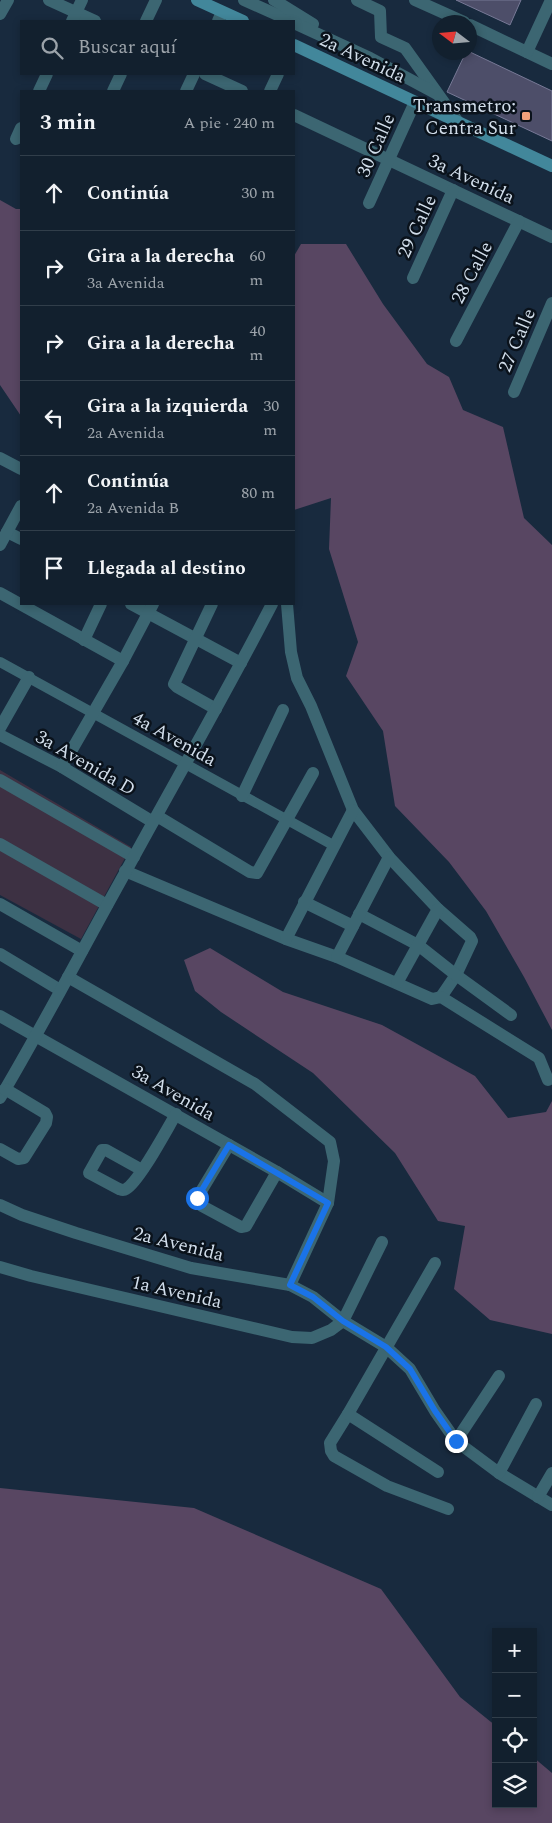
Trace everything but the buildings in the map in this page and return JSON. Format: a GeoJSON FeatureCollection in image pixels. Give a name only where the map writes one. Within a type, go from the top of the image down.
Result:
{"type":"FeatureCollection","features":[{"type":"Feature","properties":{"kind":"main road"},"geometry":{"type":"LineString","coordinates":[[197,0],[220,16],[238,20]]}},
{"type":"Feature","properties":{"kind":"main road","name":"2a Avenida"},"geometry":{"type":"LineString","coordinates":[[295,45],[552,166]]}},
{"type":"Feature","properties":{"kind":"street"},"geometry":{"type":"LineString","coordinates":[[0,14],[8,0]]}},
{"type":"Feature","properties":{"kind":"street"},"geometry":{"type":"LineString","coordinates":[[49,0],[74,17],[90,20]]}},
{"type":"Feature","properties":{"kind":"street"},"geometry":{"type":"LineString","coordinates":[[74,17],[82,0]]}},
{"type":"Feature","properties":{"kind":"street"},"geometry":{"type":"LineString","coordinates":[[146,20],[156,0]]}},
{"type":"Feature","properties":{"kind":"street"},"geometry":{"type":"LineString","coordinates":[[244,0],[288,20]]}},
{"type":"Feature","properties":{"kind":"street"},"geometry":{"type":"LineString","coordinates":[[274,0],[358,52],[439,96]]}},
{"type":"Feature","properties":{"kind":"street"},"geometry":{"type":"LineString","coordinates":[[357,0],[380,11],[381,37],[405,48],[458,122]]}},
{"type":"Feature","properties":{"kind":"street"},"geometry":{"type":"LineString","coordinates":[[416,0],[449,15]]}},
{"type":"Feature","properties":{"kind":"street"},"geometry":{"type":"LineString","coordinates":[[527,52],[551,0]]}},
{"type":"Feature","properties":{"kind":"street"},"geometry":{"type":"LineString","coordinates":[[295,23],[358,52],[367,52],[374,48]]}},
{"type":"Feature","properties":{"kind":"street"},"geometry":{"type":"LineString","coordinates":[[477,28],[552,64]]}},
{"type":"Feature","properties":{"kind":"street"},"geometry":{"type":"LineString","coordinates":[[39,90],[46,75]]}},
{"type":"Feature","properties":{"kind":"street"},"geometry":{"type":"LineString","coordinates":[[113,90],[121,75]]}},
{"type":"Feature","properties":{"kind":"street"},"geometry":{"type":"LineString","coordinates":[[186,90],[194,75]]}},
{"type":"Feature","properties":{"kind":"street"},"geometry":{"type":"LineString","coordinates":[[207,75],[240,90]]}},
{"type":"Feature","properties":{"kind":"street"},"geometry":{"type":"LineString","coordinates":[[270,90],[278,75]]}},
{"type":"Feature","properties":{"kind":"street","name":"30 Calle"},"geometry":{"type":"LineString","coordinates":[[369,203],[415,102]]}},
{"type":"Feature","properties":{"kind":"street","name":"3a Avenida"},"geometry":{"type":"LineString","coordinates":[[295,116],[552,237]]}},
{"type":"Feature","properties":{"kind":"street","name":"29 Calle"},"geometry":{"type":"LineString","coordinates":[[413,278],[453,190]]}},
{"type":"Feature","properties":{"kind":"street","name":"28 Calle"},"geometry":{"type":"LineString","coordinates":[[456,341],[519,221]]}},
{"type":"Feature","properties":{"kind":"street","name":"27 Calle"},"geometry":{"type":"LineString","coordinates":[[514,392],[552,303]]}},
{"type":"Feature","properties":{"kind":"street"},"geometry":{"type":"LineString","coordinates":[[0,458],[20,468]]}},
{"type":"Feature","properties":{"kind":"street"},"geometry":{"type":"LineString","coordinates":[[0,545],[20,508]]}},
{"type":"Feature","properties":{"kind":"street"},"geometry":{"type":"LineString","coordinates":[[7,532],[20,538]]}},
{"type":"Feature","properties":{"kind":"street"},"geometry":{"type":"LineString","coordinates":[[0,594],[19,597]]}},
{"type":"Feature","properties":{"kind":"street"},"geometry":{"type":"LineString","coordinates":[[31,605],[84,640],[123,661]]}},
{"type":"Feature","properties":{"kind":"street"},"geometry":{"type":"LineString","coordinates":[[84,640],[101,605]]}},
{"type":"Feature","properties":{"kind":"street"},"geometry":{"type":"LineString","coordinates":[[136,605],[151,608],[194,638],[242,663]]}},
{"type":"Feature","properties":{"kind":"street"},"geometry":{"type":"LineString","coordinates":[[211,605],[194,638],[174,684],[176,687],[216,709]]}},
{"type":"Feature","properties":{"kind":"street"},"geometry":{"type":"LineString","coordinates":[[0,1149],[18,1159],[24,1158],[46,1123],[48,1117],[45,1113],[3,1093],[37,1036],[125,871],[242,663],[271,605]]}},
{"type":"Feature","properties":{"kind":"street"},"geometry":{"type":"LineString","coordinates":[[125,871],[286,939],[337,956],[432,999],[441,997],[456,975],[472,941],[388,857],[353,810],[311,706],[297,678],[291,652],[287,605]]}},
{"type":"Feature","properties":{"kind":"street"},"geometry":{"type":"LineString","coordinates":[[62,767],[151,608]]}},
{"type":"Feature","properties":{"kind":"street","name":"4a Avenida"},"geometry":{"type":"LineString","coordinates":[[0,662],[334,845]]}},
{"type":"Feature","properties":{"kind":"street"},"geometry":{"type":"LineString","coordinates":[[0,728],[29,677]]}},
{"type":"Feature","properties":{"kind":"street"},"geometry":{"type":"LineString","coordinates":[[242,796],[283,710]]}},
{"type":"Feature","properties":{"kind":"street","name":"3a Avenida D"},"geometry":{"type":"LineString","coordinates":[[0,735],[62,767],[250,872],[257,873],[286,820]]}},
{"type":"Feature","properties":{"kind":"street"},"geometry":{"type":"LineString","coordinates":[[286,820],[313,772]]}},
{"type":"Feature","properties":{"kind":"street"},"geometry":{"type":"LineString","coordinates":[[0,780],[134,857]]}},
{"type":"Feature","properties":{"kind":"street"},"geometry":{"type":"LineString","coordinates":[[286,939],[353,810]]}},
{"type":"Feature","properties":{"kind":"street"},"geometry":{"type":"LineString","coordinates":[[0,844],[107,904]]}},
{"type":"Feature","properties":{"kind":"street"},"geometry":{"type":"LineString","coordinates":[[337,956],[388,857]]}},
{"type":"Feature","properties":{"kind":"street"},"geometry":{"type":"LineString","coordinates":[[304,902],[352,926]]}},
{"type":"Feature","properties":{"kind":"street"},"geometry":{"type":"LineString","coordinates":[[0,904],[82,951]]}},
{"type":"Feature","properties":{"kind":"street"},"geometry":{"type":"LineString","coordinates":[[397,983],[438,909]]}},
{"type":"Feature","properties":{"kind":"street"},"geometry":{"type":"LineString","coordinates":[[359,914],[418,945],[511,1014]]}},
{"type":"Feature","properties":{"kind":"street"},"geometry":{"type":"LineString","coordinates":[[0,954],[60,990]]}},
{"type":"Feature","properties":{"kind":"street"},"geometry":{"type":"LineString","coordinates":[[68,977],[255,1084],[330,1142],[334,1160],[328,1203],[290,1285]]}},
{"type":"Feature","properties":{"kind":"street"},"geometry":{"type":"LineString","coordinates":[[441,997],[540,1058],[548,1080]]}},
{"type":"Feature","properties":{"kind":"street","name":"3a Avenida"},"geometry":{"type":"LineString","coordinates":[[0,1016],[176,1114],[328,1203]]}},
{"type":"Feature","properties":{"kind":"street"},"geometry":{"type":"LineString","coordinates":[[142,1170],[176,1114]]}},
{"type":"Feature","properties":{"kind":"street"},"geometry":{"type":"LineString","coordinates":[[229,1145],[197,1198],[198,1203],[202,1206],[241,1227],[246,1226],[277,1172]]}},
{"type":"Feature","properties":{"kind":"street","name":"2a Avenida"},"geometry":{"type":"LineString","coordinates":[[0,1205],[22,1215],[76,1233],[191,1268],[290,1285],[313,1297],[343,1321],[386,1347],[410,1369],[435,1411],[456,1441],[499,1473],[544,1491],[552,1505]]}},
{"type":"Feature","properties":{"kind":"street"},"geometry":{"type":"LineString","coordinates":[[343,1321],[382,1242]]}},
{"type":"Feature","properties":{"kind":"street"},"geometry":{"type":"LineString","coordinates":[[435,1263],[330,1443],[334,1456],[387,1486],[448,1509]]}},
{"type":"Feature","properties":{"kind":"street","name":"1a Avenida"},"geometry":{"type":"LineString","coordinates":[[0,1267],[31,1276],[292,1337],[312,1338],[331,1330],[343,1321]]}},
{"type":"Feature","properties":{"kind":"street"},"geometry":{"type":"LineString","coordinates":[[456,1441],[499,1376]]}},
{"type":"Feature","properties":{"kind":"street"},"geometry":{"type":"LineString","coordinates":[[499,1473],[536,1404]]}},
{"type":"Feature","properties":{"kind":"street"},"geometry":{"type":"LineString","coordinates":[[348,1414],[438,1472]]}},
{"type":"Feature","properties":{"kind":"street"},"geometry":{"type":"LineString","coordinates":[[544,1491],[552,1473]]}},
{"type":"Feature","properties":{"kind":"shaded area"},"geometry":{"type":"Polygon","coordinates":[[[0,200],[16,209],[20,209],[20,415],[0,385],[0,200]]]}},
{"type":"Feature","properties":{"kind":"shaded area"},"geometry":{"type":"Polygon","coordinates":[[[301,244],[346,244],[383,304],[427,364],[449,377],[463,410],[503,427],[524,518],[552,545],[552,1030],[486,911],[449,862],[395,806],[383,731],[346,676],[358,642],[329,549],[331,498],[295,510],[295,254],[301,244]]]}},
{"type":"Feature","properties":{"kind":"shaded area"},"geometry":{"type":"Polygon","coordinates":[[[0,770],[131,847],[81,939],[0,895],[0,770]]]}},
{"type":"Feature","properties":{"kind":"shaded area"},"geometry":{"type":"Polygon","coordinates":[[[210,948],[283,992],[382,1025],[475,1076],[508,1118],[546,1112],[552,1101],[552,1334],[490,1320],[454,1289],[465,1226],[438,1221],[395,1153],[313,1073],[221,1012],[195,991],[184,960],[210,948]]]}},
{"type":"Feature","properties":{"kind":"shaded area"},"geometry":{"type":"Polygon","coordinates":[[[0,1488],[194,1508],[381,1589],[460,1697],[492,1723],[492,1808],[537,1808],[537,1760],[552,1773],[552,1823],[0,1823],[0,1488]]]}},
{"type":"Feature","properties":{"kind":"place","name":"Transmetro: Centra Sur"},"geometry":{"type":"Point","coordinates":[526,116]}},
{"type":"Feature","properties":{"kind":"route"},"geometry":{"type":"LineString","coordinates":[[197,1198],[229,1145],[328,1203],[290,1285],[313,1297],[343,1321],[386,1347],[410,1369],[435,1411],[456,1441]]}}]}
